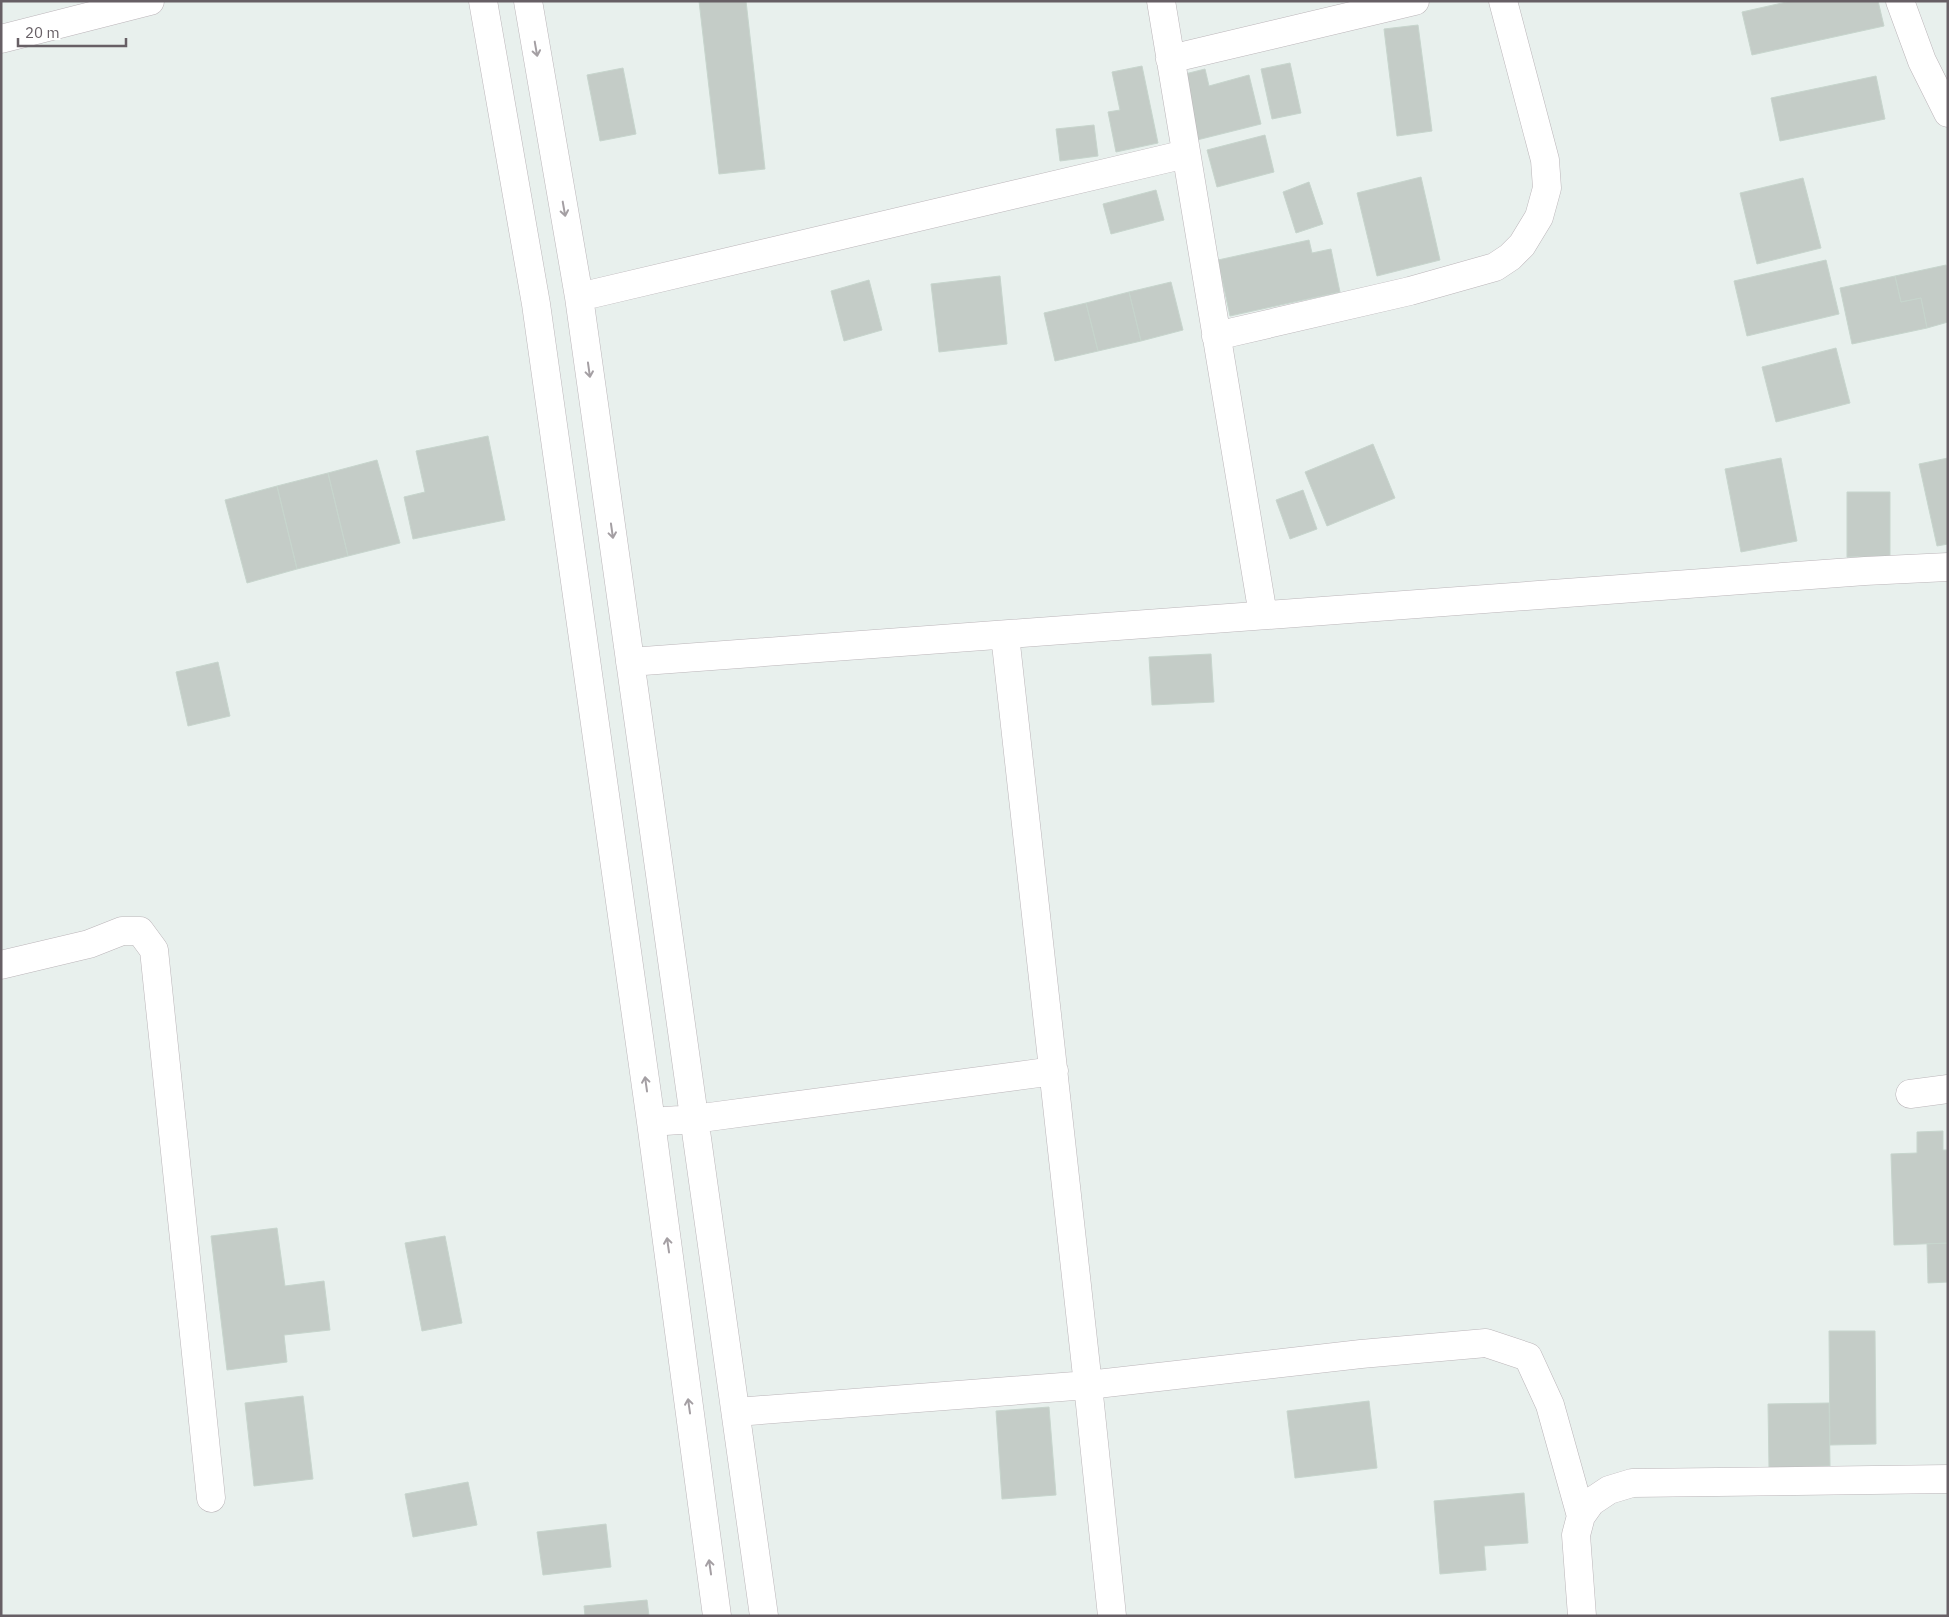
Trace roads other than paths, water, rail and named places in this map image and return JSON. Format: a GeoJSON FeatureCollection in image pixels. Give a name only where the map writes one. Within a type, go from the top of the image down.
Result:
{"type":"FeatureCollection","features":[{"type":"Feature","properties":{"kind":"street"},"geometry":{"type":"LineString","coordinates":[[1,39],[150,1]]}},
{"type":"Feature","properties":{"kind":"street"},"geometry":{"type":"LineString","coordinates":[[483,1],[536,304],[651,1122],[717,1616]]}},
{"type":"Feature","properties":{"kind":"street"},"geometry":{"type":"LineString","coordinates":[[528,1],[579,297],[764,1616]]}},
{"type":"Feature","properties":{"kind":"street"},"geometry":{"type":"LineString","coordinates":[[1161,1],[1263,615]]}},
{"type":"Feature","properties":{"kind":"street"},"geometry":{"type":"LineString","coordinates":[[1170,59],[1415,1]]}},
{"type":"Feature","properties":{"kind":"street"},"geometry":{"type":"LineString","coordinates":[[1216,336],[1410,291],[1495,267],[1522,246],[1539,217],[1547,188],[1545,160],[1503,1]]}},
{"type":"Feature","properties":{"kind":"street"},"geometry":{"type":"LineString","coordinates":[[1900,1],[1922,61],[1948,113]]}},
{"type":"Feature","properties":{"kind":"street"},"geometry":{"type":"LineString","coordinates":[[579,297],[1186,154]]}},
{"type":"Feature","properties":{"kind":"street"},"geometry":{"type":"LineString","coordinates":[[630,662],[1866,571],[1948,567]]}},
{"type":"Feature","properties":{"kind":"street"},"geometry":{"type":"LineString","coordinates":[[1005,634],[1112,1616]]}},
{"type":"Feature","properties":{"kind":"street"},"geometry":{"type":"LineString","coordinates":[[1,965],[89,944],[122,931],[140,931],[154,950],[211,1498]]}},
{"type":"Feature","properties":{"kind":"street"},"geometry":{"type":"LineString","coordinates":[[651,1122],[694,1120],[1054,1071]]}},
{"type":"Feature","properties":{"kind":"street"},"geometry":{"type":"LineString","coordinates":[[1910,1094],[1948,1089]]}},
{"type":"Feature","properties":{"kind":"street"},"geometry":{"type":"LineString","coordinates":[[736,1412],[1088,1385],[1361,1354],[1486,1344],[1528,1358],[1550,1405],[1581,1516]]}},
{"type":"Feature","properties":{"kind":"street"},"geometry":{"type":"LineString","coordinates":[[1582,1616],[1576,1535],[1581,1516],[1591,1502],[1609,1490],[1632,1483],[1948,1479]]}}]}
